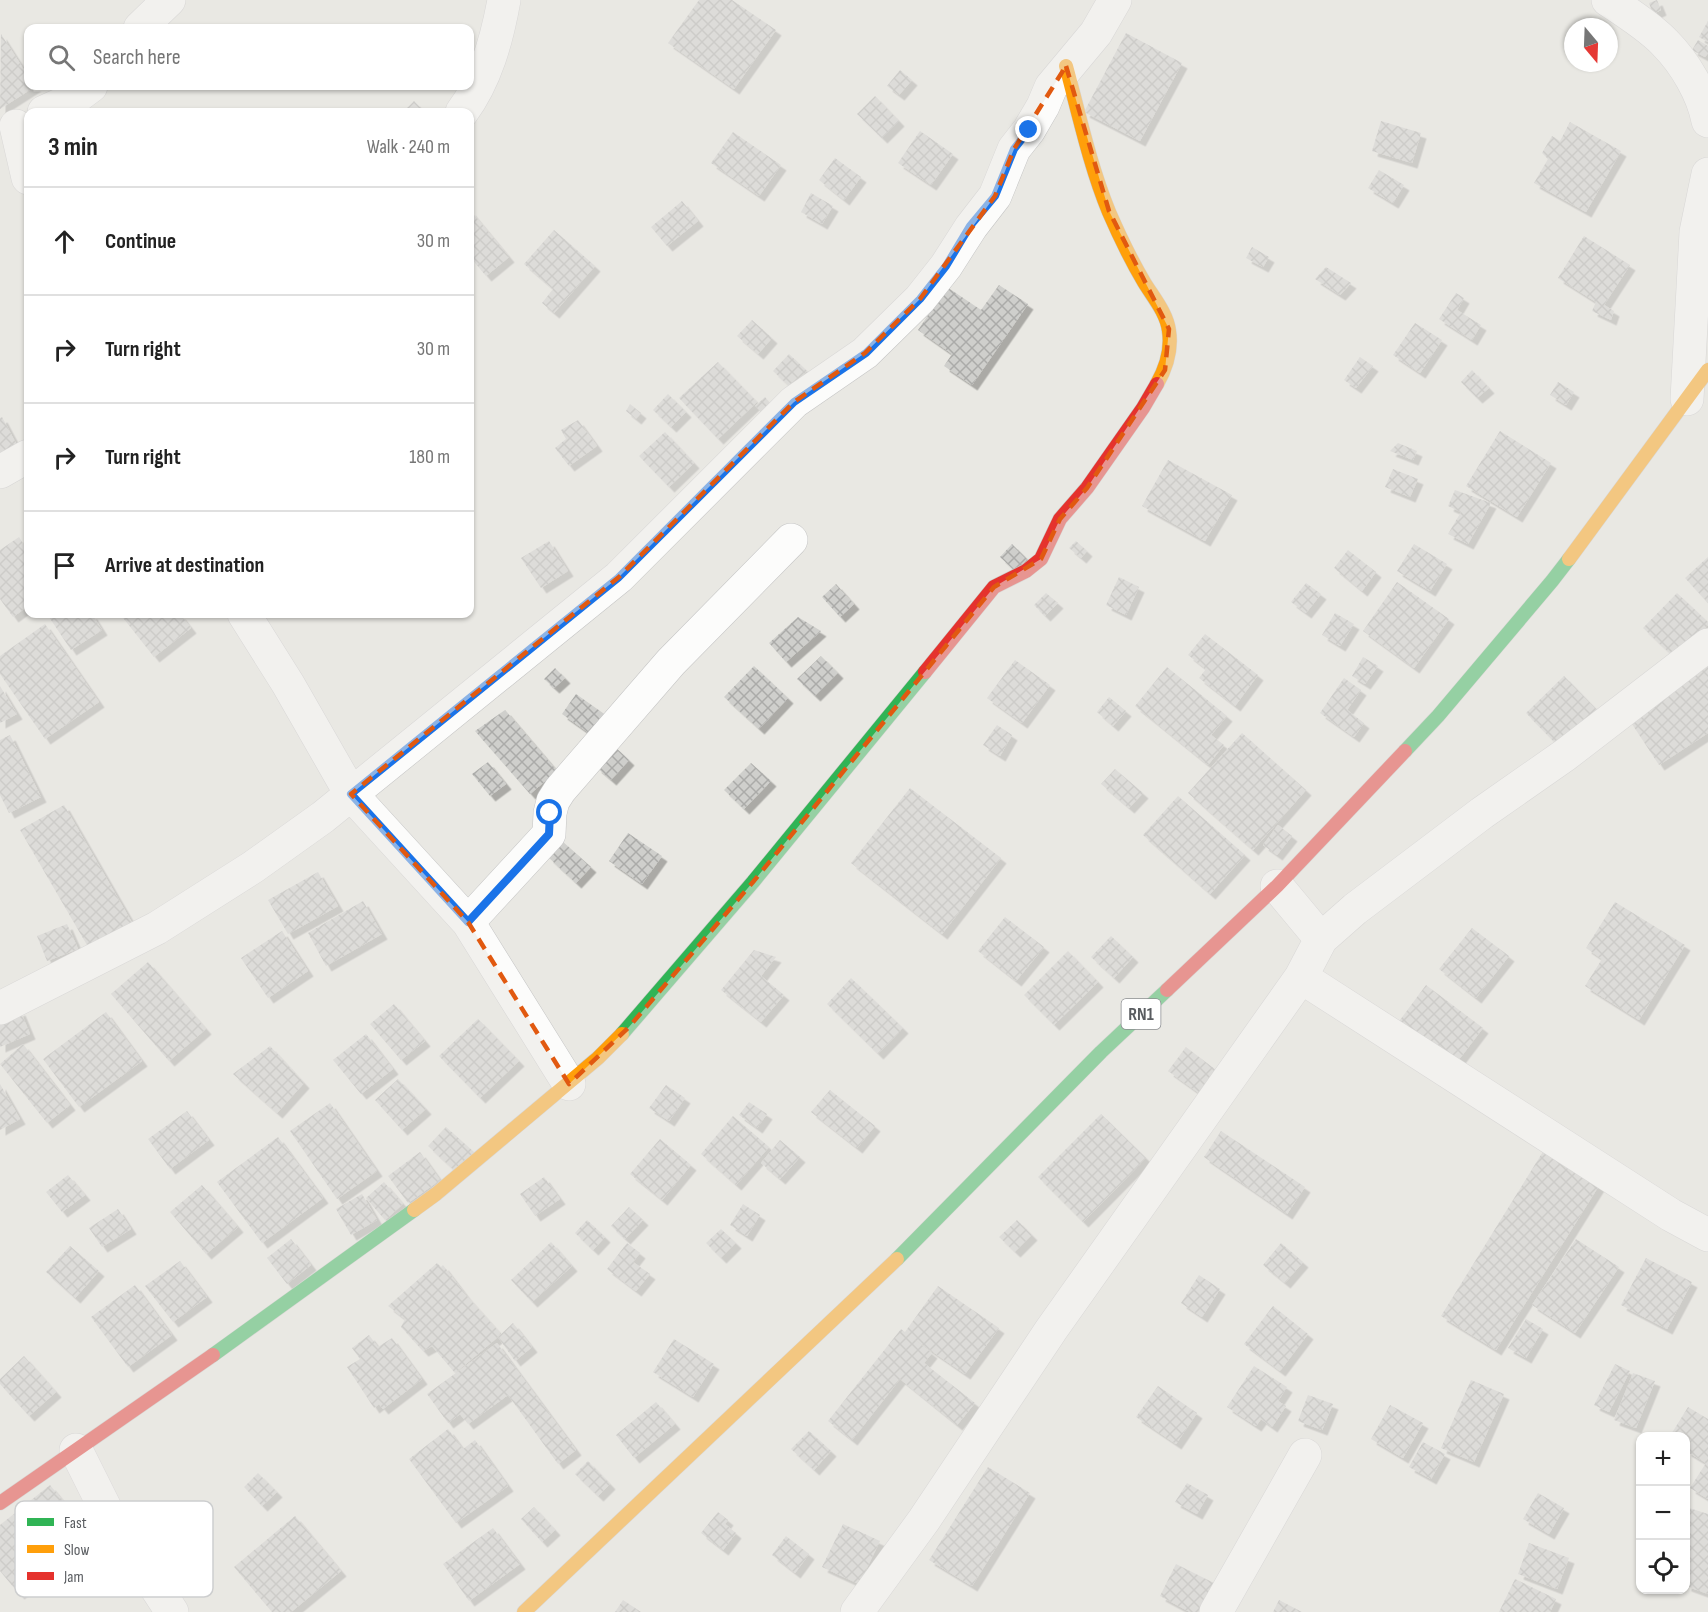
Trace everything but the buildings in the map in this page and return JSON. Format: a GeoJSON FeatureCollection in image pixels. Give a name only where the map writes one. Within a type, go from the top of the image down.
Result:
{"type":"FeatureCollection","features":[{"type":"Feature","properties":{"kind":"main road"},"geometry":{"type":"LineString","coordinates":[[0,1503],[165,1390],[436,1194],[569,1084],[630,1027],[753,882],[994,587],[1026,571],[1041,559],[1060,519],[1087,488],[1143,408],[1165,370],[1170,346],[1169,328],[1109,211],[1086,140],[1066,66]]}},
{"type":"Feature","properties":{"kind":"main road","name":"RN1"},"geometry":{"type":"LineString","coordinates":[[524,1612],[884,1272],[1101,1052],[1277,885],[1438,716],[1545,590],[1708,370]]}},
{"type":"Feature","properties":{"kind":"street"},"geometry":{"type":"LineString","coordinates":[[144,24],[169,0]]}},
{"type":"Feature","properties":{"kind":"street"},"geometry":{"type":"LineString","coordinates":[[464,108],[483,76],[499,29],[504,0]]}},
{"type":"Feature","properties":{"kind":"street"},"geometry":{"type":"LineString","coordinates":[[0,1008],[157,928],[253,867],[324,817],[618,578],[794,402],[866,353],[920,299],[946,266],[970,226],[995,196],[1014,149],[1029,130],[1051,87],[1095,33],[1114,0]]}},
{"type":"Feature","properties":{"kind":"street"},"geometry":{"type":"LineString","coordinates":[[1608,0],[1665,42],[1690,76],[1706,110],[1708,121]]}},
{"type":"Feature","properties":{"kind":"street"},"geometry":{"type":"LineString","coordinates":[[54,108],[86,90]]}},
{"type":"Feature","properties":{"kind":"street"},"geometry":{"type":"LineString","coordinates":[[22,123],[24,141]]}},
{"type":"Feature","properties":{"kind":"street"},"geometry":{"type":"LineString","coordinates":[[1687,399],[1696,232],[1708,174]]}},
{"type":"Feature","properties":{"kind":"street"},"geometry":{"type":"LineString","coordinates":[[0,472],[24,458]]}},
{"type":"Feature","properties":{"kind":"street"},"geometry":{"type":"LineString","coordinates":[[468,922],[549,834],[550,813],[553,801],[560,790],[670,662],[791,540]]}},
{"type":"Feature","properties":{"kind":"street"},"geometry":{"type":"LineString","coordinates":[[247,618],[288,684],[351,794],[468,922],[569,1084]]}},
{"type":"Feature","properties":{"kind":"street"},"geometry":{"type":"LineString","coordinates":[[857,1612],[924,1520],[1051,1330],[1301,977],[1321,939],[1387,884],[1565,755],[1708,645]]}},
{"type":"Feature","properties":{"kind":"street"},"geometry":{"type":"LineString","coordinates":[[1277,885],[1321,939]]}},
{"type":"Feature","properties":{"kind":"street"},"geometry":{"type":"LineString","coordinates":[[1301,977],[1651,1203],[1708,1235]]}},
{"type":"Feature","properties":{"kind":"street"},"geometry":{"type":"LineString","coordinates":[[76,1450],[102,1501]]}},
{"type":"Feature","properties":{"kind":"street"},"geometry":{"type":"LineString","coordinates":[[1216,1612],[1305,1455]]}},
{"type":"Feature","properties":{"kind":"street"},"geometry":{"type":"LineString","coordinates":[[162,1597],[172,1612]]}},
{"type":"Feature","properties":{"kind":"highlighted area"},"geometry":{"type":"Polygon","coordinates":[[[1066,66],[1109,211],[1169,329],[1165,370],[1087,488],[1060,519],[1041,559],[994,587],[753,882],[629,1027],[569,1084],[468,922],[351,794],[619,577],[794,402],[865,353],[920,299],[995,196],[1014,149],[1066,66]]]}},
{"type":"Feature","properties":{"kind":"traffic: fast"},"geometry":{"type":"LineString","coordinates":[[1405,751],[1438,716],[1569,559]]}},
{"type":"Feature","properties":{"kind":"traffic: fast"},"geometry":{"type":"LineString","coordinates":[[622,1034],[753,882],[925,672]]}},
{"type":"Feature","properties":{"kind":"traffic: fast"},"geometry":{"type":"LineString","coordinates":[[897,1259],[1101,1052],[1167,990]]}},
{"type":"Feature","properties":{"kind":"traffic: fast"},"geometry":{"type":"LineString","coordinates":[[213,1355],[414,1210]]}},
{"type":"Feature","properties":{"kind":"traffic: slow"},"geometry":{"type":"LineString","coordinates":[[1066,66],[1090,158],[1109,212],[1130,256],[1168,324],[1169,352],[1157,384]]}},
{"type":"Feature","properties":{"kind":"traffic: slow"},"geometry":{"type":"LineString","coordinates":[[1569,559],[1708,370]]}},
{"type":"Feature","properties":{"kind":"traffic: slow"},"geometry":{"type":"LineString","coordinates":[[414,1210],[598,1058],[622,1034]]}},
{"type":"Feature","properties":{"kind":"traffic: slow"},"geometry":{"type":"LineString","coordinates":[[524,1612],[897,1259]]}},
{"type":"Feature","properties":{"kind":"traffic: jam"},"geometry":{"type":"LineString","coordinates":[[925,672],[994,587],[1026,571],[1041,559],[1060,519],[1087,488],[1157,384]]}},
{"type":"Feature","properties":{"kind":"traffic: jam"},"geometry":{"type":"LineString","coordinates":[[1167,990],[1277,886],[1405,751]]}},
{"type":"Feature","properties":{"kind":"traffic: jam"},"geometry":{"type":"LineString","coordinates":[[0,1503],[213,1355]]}},
{"type":"Feature","properties":{"kind":"route"},"geometry":{"type":"LineString","coordinates":[[550,813],[549,834],[468,922],[351,794],[618,578],[794,402],[866,353],[920,299],[946,266],[970,226],[995,196],[1014,149],[1029,130]]}}]}
